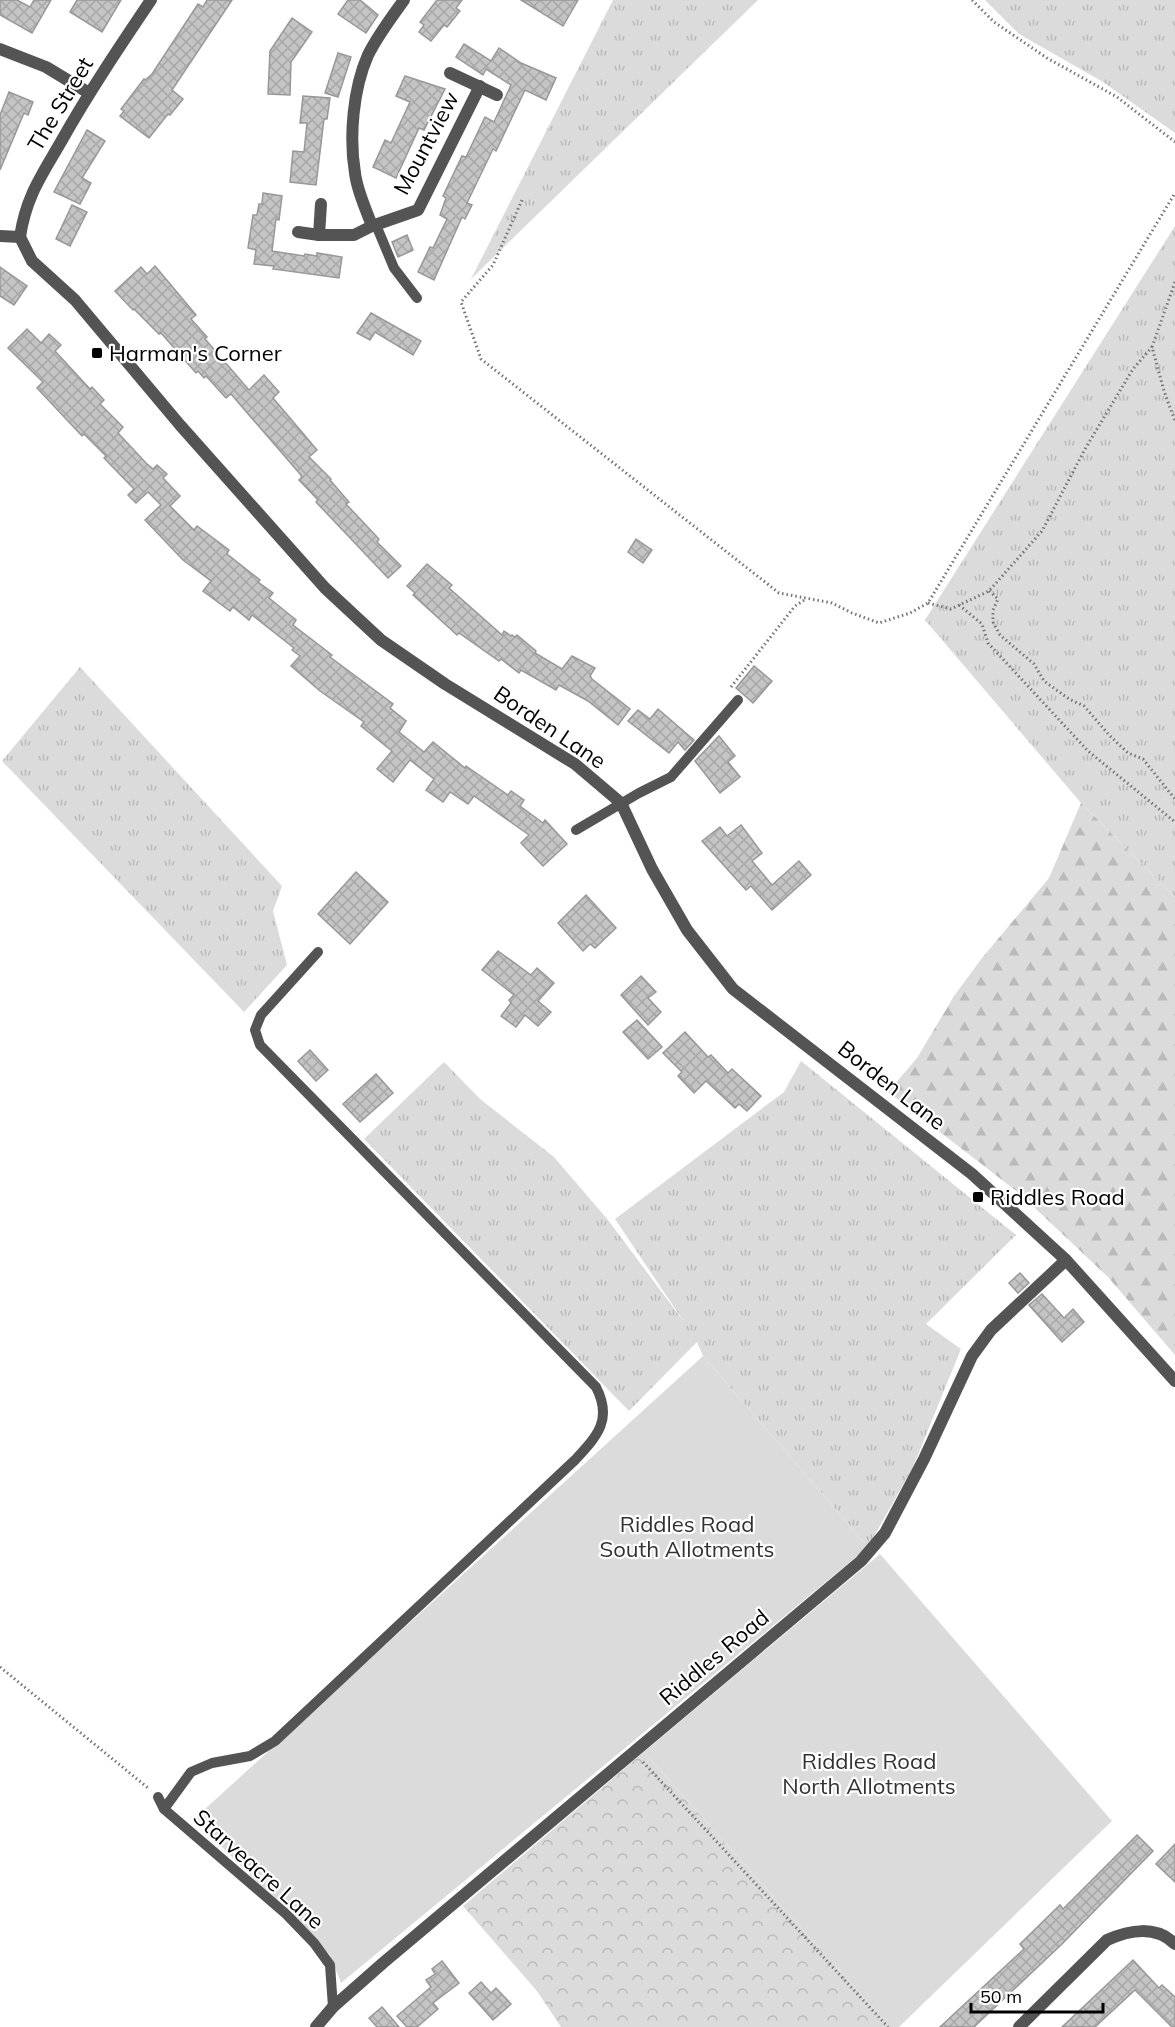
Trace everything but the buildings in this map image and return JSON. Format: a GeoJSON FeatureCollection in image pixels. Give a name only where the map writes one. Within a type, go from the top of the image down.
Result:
{"type":"FeatureCollection","features":[{"type":"Feature","properties":{"kind":"street","name":"The Street"},"geometry":{"type":"LineString","coordinates":[[20,237],[24,212],[33,190],[89,93],[151,0]]}},
{"type":"Feature","properties":{"kind":"street","name":"Mountview"},"geometry":{"type":"LineString","coordinates":[[374,226],[355,176],[351,133],[356,97],[368,56],[404,0]]}},
{"type":"Feature","properties":{"kind":"street"},"geometry":{"type":"LineString","coordinates":[[0,49],[46,67],[89,93]]}},
{"type":"Feature","properties":{"kind":"street","name":"Mountview"},"geometry":{"type":"LineString","coordinates":[[450,73],[497,95]]}},
{"type":"Feature","properties":{"kind":"street","name":"Mountview"},"geometry":{"type":"LineString","coordinates":[[298,232],[320,235],[354,235],[418,210],[480,86]]}},
{"type":"Feature","properties":{"kind":"street"},"geometry":{"type":"LineString","coordinates":[[320,235],[321,204]]}},
{"type":"Feature","properties":{"kind":"street"},"geometry":{"type":"LineString","coordinates":[[0,236],[20,237]]}},
{"type":"Feature","properties":{"kind":"street","name":"Borden Lane"},"geometry":{"type":"LineString","coordinates":[[20,237],[32,261],[75,300],[180,425],[325,588],[381,640],[445,684],[574,764],[621,803],[652,869],[687,930],[733,989],[972,1174],[1066,1260],[1175,1381]]}},
{"type":"Feature","properties":{"kind":"street","name":"Riddles Road"},"geometry":{"type":"LineString","coordinates":[[316,2027],[333,2007],[874,1548],[885,1533],[924,1459],[972,1356],[991,1330],[1066,1260]]}},
{"type":"Feature","properties":{"kind":"street"},"geometry":{"type":"LineString","coordinates":[[1019,2027],[1107,1940],[1124,1933],[1146,1931],[1161,1935],[1175,1944]]}},
{"type":"Feature","properties":{"kind":"lane"},"geometry":{"type":"LineString","coordinates":[[374,226],[393,268],[417,298]]}},
{"type":"Feature","properties":{"kind":"lane"},"geometry":{"type":"LineString","coordinates":[[576,830],[671,777],[738,700]]}},
{"type":"Feature","properties":{"kind":"lane"},"geometry":{"type":"LineString","coordinates":[[164,1809],[191,1772],[212,1763],[250,1756],[275,1741],[575,1460],[597,1435],[603,1412],[602,1400],[596,1387],[260,1045],[255,1030],[261,1015],[318,952]]}},
{"type":"Feature","properties":{"kind":"lane","name":"Starveacre Lane"},"geometry":{"type":"LineString","coordinates":[[158,1797],[164,1809],[285,1914],[314,1943],[330,1965],[333,2007]]}},
{"type":"Feature","properties":{"kind":"path"},"geometry":{"type":"LineString","coordinates":[[972,0],[994,22],[1047,58],[1117,97],[1175,142]]}},
{"type":"Feature","properties":{"kind":"path"},"geometry":{"type":"LineString","coordinates":[[522,200],[493,265],[461,302],[481,359],[779,593],[832,603],[879,623],[910,614],[928,603],[1175,193]]}},
{"type":"Feature","properties":{"kind":"path"},"geometry":{"type":"LineString","coordinates":[[928,603],[951,609],[988,591],[1042,531],[1085,449],[1126,379],[1152,346],[1175,282]]}},
{"type":"Feature","properties":{"kind":"path"},"geometry":{"type":"LineString","coordinates":[[1152,346],[1175,421]]}},
{"type":"Feature","properties":{"kind":"path"},"geometry":{"type":"LineString","coordinates":[[988,591],[998,599],[993,610],[993,622],[1000,635],[1034,664],[1044,681],[1069,699],[1084,706],[1128,753],[1143,759],[1175,799]]}},
{"type":"Feature","properties":{"kind":"path"},"geometry":{"type":"LineString","coordinates":[[959,605],[982,624],[988,643],[1088,751],[1175,822]]}},
{"type":"Feature","properties":{"kind":"path"},"geometry":{"type":"LineString","coordinates":[[0,1667],[158,1797]]}},
{"type":"Feature","properties":{"kind":"path"},"geometry":{"type":"LineString","coordinates":[[633,1752],[888,2027]]}},
{"type":"Feature","properties":{"kind":"green space"},"geometry":{"type":"Polygon","coordinates":[[[613,0],[758,0],[471,279],[613,0]]]}},
{"type":"Feature","properties":{"kind":"green space"},"geometry":{"type":"Polygon","coordinates":[[[985,0],[1175,0],[1175,133],[1103,82],[1019,34],[985,0]]]}},
{"type":"Feature","properties":{"kind":"green space"},"geometry":{"type":"Polygon","coordinates":[[[1175,226],[1175,897],[1081,803],[925,620],[1175,226]]]}},
{"type":"Feature","properties":{"kind":"green space"},"geometry":{"type":"Polygon","coordinates":[[[80,667],[282,886],[273,911],[287,965],[244,1012],[2,761],[80,667]]]}},
{"type":"Feature","properties":{"kind":"green space"},"geometry":{"type":"Polygon","coordinates":[[[1081,803],[1175,897],[1175,1355],[1108,1277],[1019,1193],[888,1092],[917,1058],[954,996],[982,958],[1049,878],[1081,803]]]}},
{"type":"Feature","properties":{"kind":"green space"},"geometry":{"type":"Polygon","coordinates":[[[801,1061],[1016,1235],[926,1324],[961,1349],[913,1467],[868,1547],[703,1356],[697,1342],[629,1411],[364,1139],[444,1062],[480,1099],[554,1157],[608,1220],[684,1322],[615,1219],[784,1092],[801,1061]]]}},
{"type":"Feature","properties":{"kind":"green space","name":"Riddles Road South Allotments"},"geometry":{"type":"Polygon","coordinates":[[[703,1356],[868,1547],[341,1983],[330,1955],[194,1819],[703,1356]]]}},
{"type":"Feature","properties":{"kind":"green space","name":"Riddles Road North Allotments"},"geometry":{"type":"Polygon","coordinates":[[[880,1554],[1112,1821],[899,2027],[890,2027],[644,1752],[880,1554]]]}},
{"type":"Feature","properties":{"kind":"green space"},"geometry":{"type":"Polygon","coordinates":[[[644,1752],[890,2027],[561,2027],[537,1991],[463,1906],[644,1752]]]}},
{"type":"Feature","properties":{"kind":"place","name":"Harman's Corner"},"geometry":{"type":"Point","coordinates":[97,353]}},
{"type":"Feature","properties":{"kind":"place","name":"Riddles Road"},"geometry":{"type":"Point","coordinates":[978,1197]}}]}
